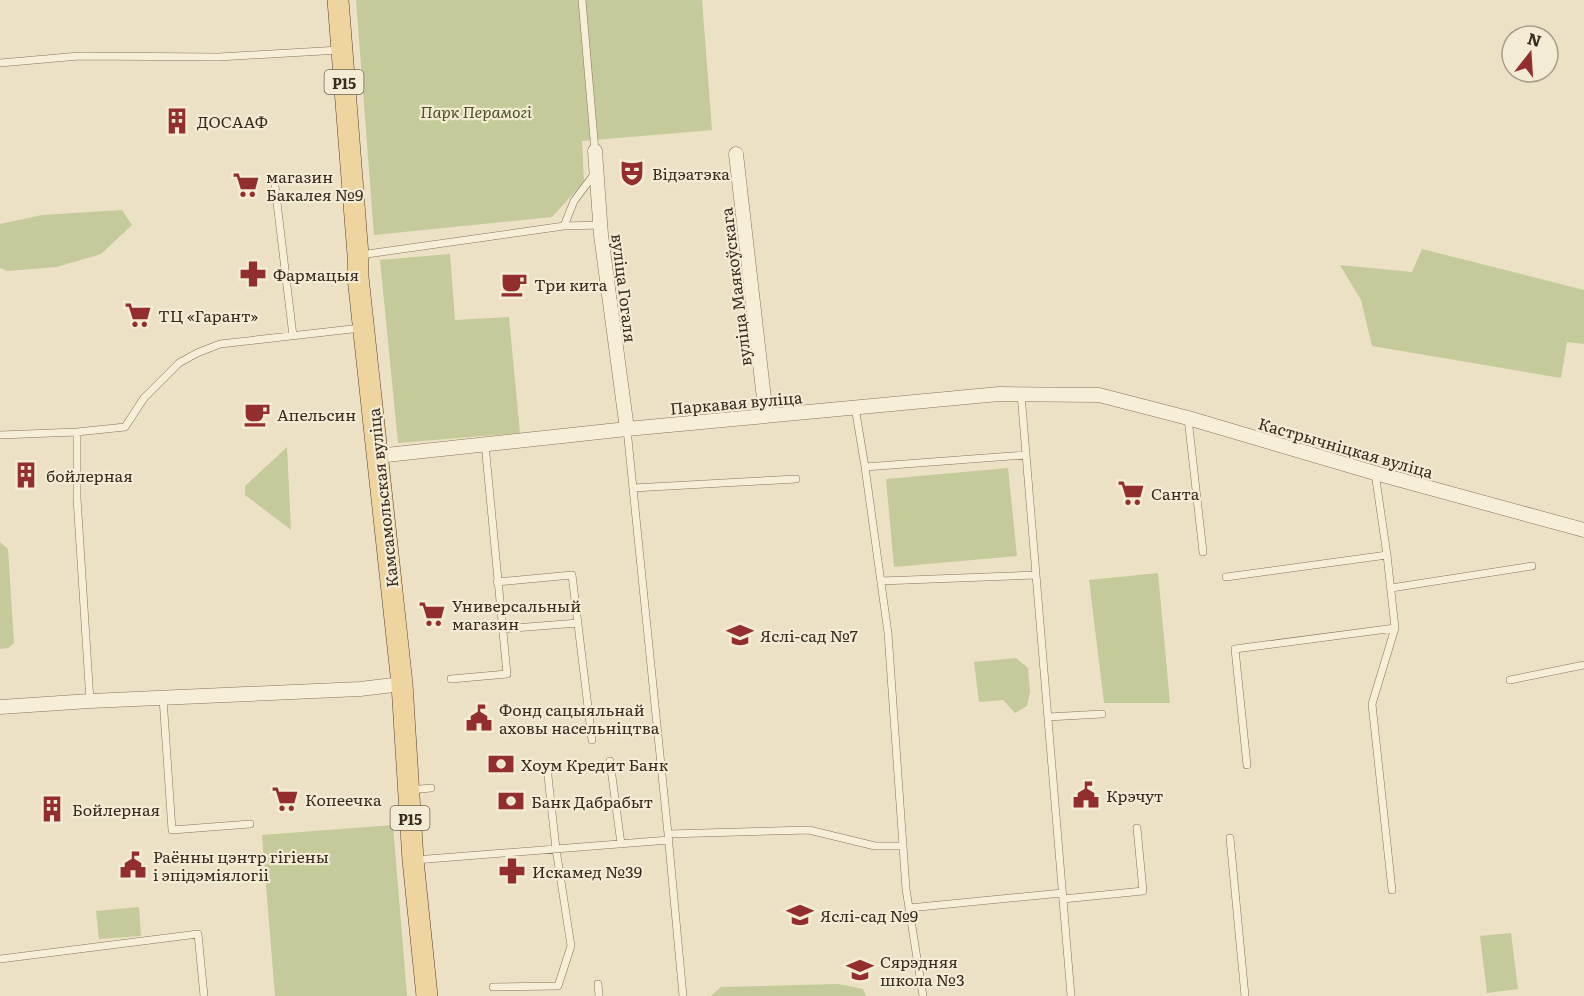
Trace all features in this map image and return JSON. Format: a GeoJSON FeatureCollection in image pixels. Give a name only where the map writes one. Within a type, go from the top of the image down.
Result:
{"type":"FeatureCollection","features":[{"type":"Feature","properties":{"kind":"main road","name":"Камсамольская вуліца"},"geometry":{"type":"LineString","coordinates":[[338,0],[358,277],[402,684],[413,860],[427,996]]}},
{"type":"Feature","properties":{"kind":"street","name":"вуліца Гогаля"},"geometry":{"type":"LineString","coordinates":[[595,151],[600,225],[627,429]]}},
{"type":"Feature","properties":{"kind":"street","name":"вуліца Маякоўскага"},"geometry":{"type":"LineString","coordinates":[[736,154],[766,416]]}},
{"type":"Feature","properties":{"kind":"street","name":"Паркавая вуліца"},"geometry":{"type":"LineString","coordinates":[[377,456],[627,429],[999,394],[1099,395]]}},
{"type":"Feature","properties":{"kind":"street","name":"Кастрычніцкая вуліца"},"geometry":{"type":"LineString","coordinates":[[1099,395],[1584,530]]}},
{"type":"Feature","properties":{"kind":"street"},"geometry":{"type":"LineString","coordinates":[[0,707],[360,689],[402,684]]}},
{"type":"Feature","properties":{"kind":"lane"},"geometry":{"type":"LineString","coordinates":[[582,0],[595,151]]}},
{"type":"Feature","properties":{"kind":"lane"},"geometry":{"type":"LineString","coordinates":[[0,63],[79,56],[219,57],[342,50]]}},
{"type":"Feature","properties":{"kind":"lane"},"geometry":{"type":"LineString","coordinates":[[564,226],[574,201],[596,171]]}},
{"type":"Feature","properties":{"kind":"lane"},"geometry":{"type":"LineString","coordinates":[[275,186],[293,336]]}},
{"type":"Feature","properties":{"kind":"lane"},"geometry":{"type":"LineString","coordinates":[[358,255],[564,226],[600,225]]}},
{"type":"Feature","properties":{"kind":"lane"},"geometry":{"type":"LineString","coordinates":[[0,435],[76,432],[125,427],[144,398],[179,363],[196,353],[220,344],[364,327]]}},
{"type":"Feature","properties":{"kind":"lane"},"geometry":{"type":"LineString","coordinates":[[1021,394],[1071,996]]}},
{"type":"Feature","properties":{"kind":"lane"},"geometry":{"type":"LineString","coordinates":[[855,408],[888,633],[906,889],[923,996]]}},
{"type":"Feature","properties":{"kind":"lane"},"geometry":{"type":"LineString","coordinates":[[1188,418],[1203,552]]}},
{"type":"Feature","properties":{"kind":"lane"},"geometry":{"type":"LineString","coordinates":[[627,429],[683,996]]}},
{"type":"Feature","properties":{"kind":"lane"},"geometry":{"type":"LineString","coordinates":[[76,432],[77,498],[90,701]]}},
{"type":"Feature","properties":{"kind":"lane"},"geometry":{"type":"LineString","coordinates":[[451,679],[507,674],[485,444]]}},
{"type":"Feature","properties":{"kind":"lane"},"geometry":{"type":"LineString","coordinates":[[865,467],[1026,455]]}},
{"type":"Feature","properties":{"kind":"lane"},"geometry":{"type":"LineString","coordinates":[[1375,473],[1388,555],[1395,628],[1372,704],[1392,890]]}},
{"type":"Feature","properties":{"kind":"lane"},"geometry":{"type":"LineString","coordinates":[[633,488],[796,479]]}},
{"type":"Feature","properties":{"kind":"lane"},"geometry":{"type":"LineString","coordinates":[[1226,577],[1388,555]]}},
{"type":"Feature","properties":{"kind":"lane"},"geometry":{"type":"LineString","coordinates":[[1391,588],[1532,566]]}},
{"type":"Feature","properties":{"kind":"lane"},"geometry":{"type":"LineString","coordinates":[[497,582],[572,574],[592,740]]}},
{"type":"Feature","properties":{"kind":"lane"},"geometry":{"type":"LineString","coordinates":[[881,581],[1036,575]]}},
{"type":"Feature","properties":{"kind":"lane"},"geometry":{"type":"LineString","coordinates":[[503,629],[578,622]]}},
{"type":"Feature","properties":{"kind":"lane"},"geometry":{"type":"LineString","coordinates":[[1246,765],[1235,649],[1395,628]]}},
{"type":"Feature","properties":{"kind":"lane"},"geometry":{"type":"LineString","coordinates":[[1510,680],[1584,665]]}},
{"type":"Feature","properties":{"kind":"lane"},"geometry":{"type":"LineString","coordinates":[[163,698],[172,830],[249,824]]}},
{"type":"Feature","properties":{"kind":"lane"},"geometry":{"type":"LineString","coordinates":[[1048,717],[1102,714]]}},
{"type":"Feature","properties":{"kind":"lane"},"geometry":{"type":"LineString","coordinates":[[610,761],[621,844]]}},
{"type":"Feature","properties":{"kind":"lane"},"geometry":{"type":"LineString","coordinates":[[493,987],[558,986],[571,946],[556,849],[547,767]]}},
{"type":"Feature","properties":{"kind":"lane"},"geometry":{"type":"LineString","coordinates":[[408,790],[431,788]]}},
{"type":"Feature","properties":{"kind":"lane"},"geometry":{"type":"LineString","coordinates":[[909,908],[1143,891],[1137,828]]}},
{"type":"Feature","properties":{"kind":"lane"},"geometry":{"type":"LineString","coordinates":[[413,860],[621,844],[669,837],[809,830],[874,846],[903,846]]}},
{"type":"Feature","properties":{"kind":"lane"},"geometry":{"type":"LineString","coordinates":[[1230,838],[1245,996]]}},
{"type":"Feature","properties":{"kind":"lane"},"geometry":{"type":"LineString","coordinates":[[0,959],[198,934],[204,996]]}},
{"type":"Feature","properties":{"kind":"lane"},"geometry":{"type":"LineString","coordinates":[[598,984],[599,996]]}},
{"type":"Feature","properties":{"kind":"lane"},"geometry":{"type":"LineString","coordinates":[[538,986],[539,996]]}},
{"type":"Feature","properties":{"kind":"green space","name":"Парк Перамогі"},"geometry":{"type":"Polygon","coordinates":[[[356,0],[702,0],[712,130],[582,141],[584,182],[552,217],[374,235],[356,0]]]}},
{"type":"Feature","properties":{"kind":"green space"},"geometry":{"type":"Polygon","coordinates":[[[122,210],[132,225],[101,254],[57,267],[8,271],[0,268],[0,224],[42,215],[122,210]]]}},
{"type":"Feature","properties":{"kind":"green space"},"geometry":{"type":"Polygon","coordinates":[[[1422,249],[1584,290],[1584,344],[1567,342],[1561,378],[1372,346],[1361,300],[1340,265],[1412,272],[1422,249]]]}},
{"type":"Feature","properties":{"kind":"green space"},"geometry":{"type":"Polygon","coordinates":[[[450,254],[455,320],[509,317],[520,433],[398,443],[380,260],[450,254]]]}},
{"type":"Feature","properties":{"kind":"green space"},"geometry":{"type":"Polygon","coordinates":[[[287,447],[291,530],[245,495],[245,486],[287,447]]]}},
{"type":"Feature","properties":{"kind":"green space"},"geometry":{"type":"Polygon","coordinates":[[[1008,468],[1017,556],[894,567],[886,479],[1008,468]]]}},
{"type":"Feature","properties":{"kind":"green space"},"geometry":{"type":"Polygon","coordinates":[[[0,542],[8,549],[14,643],[8,648],[0,649],[0,542]]]}},
{"type":"Feature","properties":{"kind":"green space"},"geometry":{"type":"Polygon","coordinates":[[[1158,573],[1170,703],[1104,703],[1089,580],[1158,573]]]}},
{"type":"Feature","properties":{"kind":"green space"},"geometry":{"type":"Polygon","coordinates":[[[1016,658],[1028,668],[1030,692],[1027,706],[1015,713],[1003,700],[979,702],[974,662],[1016,658]]]}},
{"type":"Feature","properties":{"kind":"green space"},"geometry":{"type":"Polygon","coordinates":[[[393,825],[407,996],[275,996],[262,835],[393,825]]]}},
{"type":"Feature","properties":{"kind":"green space"},"geometry":{"type":"Polygon","coordinates":[[[139,907],[141,936],[99,939],[96,911],[139,907]]]}},
{"type":"Feature","properties":{"kind":"green space"},"geometry":{"type":"Polygon","coordinates":[[[1511,933],[1518,989],[1487,993],[1480,936],[1511,933]]]}},
{"type":"Feature","properties":{"kind":"green space"},"geometry":{"type":"Polygon","coordinates":[[[838,984],[863,989],[866,996],[711,996],[721,987],[838,984]]]}},
{"type":"Feature","properties":{"kind":"place","name":"ДОСААФ"},"geometry":{"type":"Point","coordinates":[177,121]}},
{"type":"Feature","properties":{"kind":"place","name":"Відэатэка"},"geometry":{"type":"Point","coordinates":[632,173]}},
{"type":"Feature","properties":{"kind":"place","name":"магазин Бакалея №9"},"geometry":{"type":"Point","coordinates":[246,185]}},
{"type":"Feature","properties":{"kind":"place","name":"Фармацыя"},"geometry":{"type":"Point","coordinates":[253,274]}},
{"type":"Feature","properties":{"kind":"place","name":"Три кита"},"geometry":{"type":"Point","coordinates":[514,284]}},
{"type":"Feature","properties":{"kind":"place","name":"ТЦ «Гарант»"},"geometry":{"type":"Point","coordinates":[138,315]}},
{"type":"Feature","properties":{"kind":"place","name":"Апельсин"},"geometry":{"type":"Point","coordinates":[257,414]}},
{"type":"Feature","properties":{"kind":"place","name":"бойлерная"},"geometry":{"type":"Point","coordinates":[26,475]}},
{"type":"Feature","properties":{"kind":"place","name":"Санта"},"geometry":{"type":"Point","coordinates":[1131,493]}},
{"type":"Feature","properties":{"kind":"place","name":"Универсальный магазин"},"geometry":{"type":"Point","coordinates":[432,614]}},
{"type":"Feature","properties":{"kind":"place","name":"Яслі-сад №7"},"geometry":{"type":"Point","coordinates":[740,635]}},
{"type":"Feature","properties":{"kind":"place","name":"Фонд сацыяльнай аховы насельніцтва"},"geometry":{"type":"Point","coordinates":[479,718]}},
{"type":"Feature","properties":{"kind":"place","name":"Хоум Кредит Банк"},"geometry":{"type":"Point","coordinates":[501,764]}},
{"type":"Feature","properties":{"kind":"place","name":"Крэчут"},"geometry":{"type":"Point","coordinates":[1086,795]}},
{"type":"Feature","properties":{"kind":"place","name":"Копеечка"},"geometry":{"type":"Point","coordinates":[285,799]}},
{"type":"Feature","properties":{"kind":"place","name":"Банк Дабрабыт"},"geometry":{"type":"Point","coordinates":[511,801]}},
{"type":"Feature","properties":{"kind":"place","name":"Бойлерная"},"geometry":{"type":"Point","coordinates":[52,809]}},
{"type":"Feature","properties":{"kind":"place","name":"Раённы цэнтр гігіены і эпідэміялогіі"},"geometry":{"type":"Point","coordinates":[133,865]}},
{"type":"Feature","properties":{"kind":"place","name":"Искамед №39"},"geometry":{"type":"Point","coordinates":[512,871]}},
{"type":"Feature","properties":{"kind":"place","name":"Яслі-сад №9"},"geometry":{"type":"Point","coordinates":[800,915]}},
{"type":"Feature","properties":{"kind":"place","name":"Сярэдняя школа №3"},"geometry":{"type":"Point","coordinates":[860,970]}}]}
